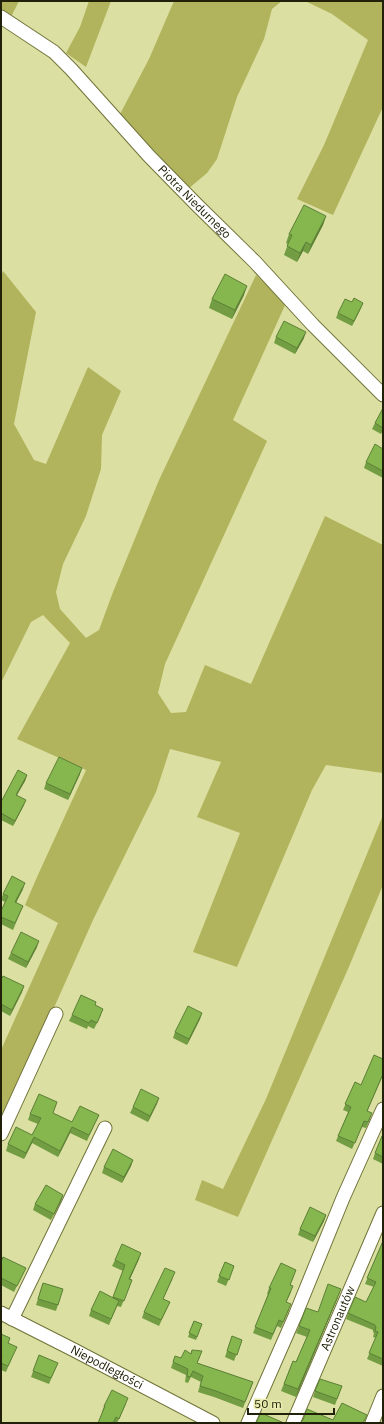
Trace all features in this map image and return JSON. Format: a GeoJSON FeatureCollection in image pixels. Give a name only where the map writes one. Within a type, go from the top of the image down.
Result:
{"type":"FeatureCollection","features":[{"type":"Feature","properties":{"kind":"street","name":"Piotra Niedurnego"},"geometry":{"type":"LineString","coordinates":[[1,17],[54,52],[149,156],[255,262],[313,325],[383,395]]}},
{"type":"Feature","properties":{"kind":"street"},"geometry":{"type":"LineString","coordinates":[[1,1134],[56,1014]]}},
{"type":"Feature","properties":{"kind":"street"},"geometry":{"type":"LineString","coordinates":[[248,1423],[295,1316],[343,1198],[383,1109]]}},
{"type":"Feature","properties":{"kind":"street"},"geometry":{"type":"LineString","coordinates":[[7,1316],[105,1128]]}},
{"type":"Feature","properties":{"kind":"street","name":"Astronautów"},"geometry":{"type":"LineString","coordinates":[[293,1423],[383,1213]]}},
{"type":"Feature","properties":{"kind":"street","name":"Niepodległości"},"geometry":{"type":"LineString","coordinates":[[7,1316],[213,1423]]}},
{"type":"Feature","properties":{"kind":"street"},"geometry":{"type":"LineString","coordinates":[[372,1423],[383,1396]]}},
{"type":"Feature","properties":{"kind":"green space"},"geometry":{"type":"Polygon","coordinates":[[[1,1],[19,1],[11,17],[1,10],[1,1]]]}},
{"type":"Feature","properties":{"kind":"green space"},"geometry":{"type":"Polygon","coordinates":[[[89,1],[111,1],[86,67],[66,53],[80,27],[89,1]]]}},
{"type":"Feature","properties":{"kind":"green space"},"geometry":{"type":"Polygon","coordinates":[[[174,1],[282,1],[272,9],[264,39],[237,97],[217,159],[207,173],[188,189],[119,116],[149,59],[174,1]]]}},
{"type":"Feature","properties":{"kind":"green space"},"geometry":{"type":"Polygon","coordinates":[[[305,1],[383,1],[383,107],[333,215],[297,199],[324,145],[368,40],[332,14],[305,1]]]}},
{"type":"Feature","properties":{"kind":"green space"},"geometry":{"type":"Polygon","coordinates":[[[3,271],[36,312],[14,424],[34,460],[46,464],[88,367],[121,391],[102,435],[101,469],[86,516],[63,564],[56,592],[60,609],[86,638],[99,630],[159,480],[256,275],[286,303],[233,420],[267,441],[165,664],[158,693],[171,713],[186,712],[205,665],[251,684],[325,516],[383,545],[383,773],[326,765],[312,790],[237,967],[193,952],[240,833],[197,817],[221,762],[170,749],[156,792],[93,920],[1,1127],[1,1050],[58,923],[25,905],[86,770],[17,739],[70,643],[43,615],[31,622],[1,683],[1,276],[3,271]]]}},
{"type":"Feature","properties":{"kind":"green space"},"geometry":{"type":"Polygon","coordinates":[[[383,815],[383,885],[348,969],[238,1217],[195,1200],[202,1180],[223,1189],[266,1099],[383,815]]]}},
{"type":"Feature","properties":{"kind":"building"},"geometry":{"type":"Polygon","coordinates":[[[304,205],[326,216],[311,245],[306,242],[300,253],[287,246],[292,235],[289,234],[304,205]]]}},
{"type":"Feature","properties":{"kind":"building"},"geometry":{"type":"Polygon","coordinates":[[[225,274],[247,286],[235,310],[212,299],[225,274]]]}},
{"type":"Feature","properties":{"kind":"building"},"geometry":{"type":"Polygon","coordinates":[[[354,298],[363,303],[354,321],[338,313],[345,299],[352,302],[354,298]]]}},
{"type":"Feature","properties":{"kind":"building"},"geometry":{"type":"Polygon","coordinates":[[[284,321],[306,332],[297,348],[276,337],[284,321]]]}},
{"type":"Feature","properties":{"kind":"building"},"geometry":{"type":"Polygon","coordinates":[[[383,408],[383,428],[375,423],[383,408]]]}},
{"type":"Feature","properties":{"kind":"building"},"geometry":{"type":"Polygon","coordinates":[[[375,444],[383,449],[383,471],[366,462],[375,444]]]}},
{"type":"Feature","properties":{"kind":"building"},"geometry":{"type":"Polygon","coordinates":[[[59,757],[82,768],[70,794],[46,783],[59,757]]]}},
{"type":"Feature","properties":{"kind":"building"},"geometry":{"type":"Polygon","coordinates":[[[18,770],[27,775],[16,795],[26,800],[15,821],[1,813],[1,802],[18,770]]]}},
{"type":"Feature","properties":{"kind":"building"},"geometry":{"type":"Polygon","coordinates":[[[12,876],[25,883],[15,902],[23,906],[15,923],[1,917],[1,911],[8,896],[3,894],[12,876]]]}},
{"type":"Feature","properties":{"kind":"building"},"geometry":{"type":"Polygon","coordinates":[[[21,932],[39,941],[28,962],[11,953],[21,932]]]}},
{"type":"Feature","properties":{"kind":"building"},"geometry":{"type":"Polygon","coordinates":[[[3,976],[24,986],[12,1010],[1,1004],[1,980],[3,976]]]}},
{"type":"Feature","properties":{"kind":"building"},"geometry":{"type":"Polygon","coordinates":[[[81,995],[96,1002],[95,1005],[103,1009],[97,1023],[91,1020],[89,1023],[72,1015],[81,995]]]}},
{"type":"Feature","properties":{"kind":"building"},"geometry":{"type":"Polygon","coordinates":[[[188,1006],[202,1013],[189,1039],[175,1032],[188,1006]]]}},
{"type":"Feature","properties":{"kind":"building"},"geometry":{"type":"Polygon","coordinates":[[[374,1055],[383,1059],[383,1074],[367,1111],[372,1113],[368,1122],[364,1121],[355,1143],[338,1136],[351,1107],[345,1104],[355,1082],[361,1085],[374,1055]]]}},
{"type":"Feature","properties":{"kind":"building"},"geometry":{"type":"Polygon","coordinates":[[[141,1089],[159,1098],[150,1116],[133,1107],[141,1089]]]}},
{"type":"Feature","properties":{"kind":"building"},"geometry":{"type":"Polygon","coordinates":[[[39,1094],[57,1102],[53,1113],[72,1122],[80,1106],[99,1115],[89,1135],[72,1127],[60,1151],[34,1137],[26,1153],[8,1144],[16,1127],[32,1135],[41,1118],[30,1114],[39,1094]]]}},
{"type":"Feature","properties":{"kind":"building"},"geometry":{"type":"Polygon","coordinates":[[[382,1136],[383,1137],[383,1157],[375,1153],[382,1136]]]}},
{"type":"Feature","properties":{"kind":"building"},"geometry":{"type":"Polygon","coordinates":[[[113,1149],[133,1160],[124,1177],[104,1167],[113,1149]]]}},
{"type":"Feature","properties":{"kind":"building"},"geometry":{"type":"Polygon","coordinates":[[[46,1185],[63,1195],[54,1214],[35,1204],[46,1185]]]}},
{"type":"Feature","properties":{"kind":"building"},"geometry":{"type":"Polygon","coordinates":[[[310,1207],[326,1215],[315,1236],[300,1229],[310,1207]]]}},
{"type":"Feature","properties":{"kind":"building"},"geometry":{"type":"Polygon","coordinates":[[[383,1241],[383,1359],[369,1353],[378,1332],[375,1331],[375,1325],[348,1313],[355,1297],[366,1302],[376,1282],[367,1278],[383,1241]]]}},
{"type":"Feature","properties":{"kind":"building"},"geometry":{"type":"Polygon","coordinates":[[[122,1244],[141,1253],[129,1279],[132,1280],[124,1301],[113,1297],[125,1265],[115,1260],[122,1244]]]}},
{"type":"Feature","properties":{"kind":"building"},"geometry":{"type":"Polygon","coordinates":[[[3,1257],[26,1268],[17,1286],[1,1278],[1,1262],[3,1257]]]}},
{"type":"Feature","properties":{"kind":"building"},"geometry":{"type":"Polygon","coordinates":[[[225,1262],[234,1266],[229,1280],[219,1276],[225,1262]]]}},
{"type":"Feature","properties":{"kind":"building"},"geometry":{"type":"Polygon","coordinates":[[[281,1263],[296,1270],[290,1285],[293,1286],[286,1302],[291,1304],[283,1322],[279,1320],[273,1334],[255,1327],[271,1288],[269,1288],[281,1263]]]}},
{"type":"Feature","properties":{"kind":"building"},"geometry":{"type":"Polygon","coordinates":[[[165,1268],[175,1272],[163,1299],[170,1302],[161,1320],[144,1312],[165,1268]]]}},
{"type":"Feature","properties":{"kind":"building"},"geometry":{"type":"Polygon","coordinates":[[[43,1283],[63,1289],[58,1305],[38,1299],[43,1283]]]}},
{"type":"Feature","properties":{"kind":"building"},"geometry":{"type":"Polygon","coordinates":[[[328,1284],[341,1289],[298,1389],[284,1384],[293,1361],[296,1362],[310,1330],[299,1326],[306,1308],[318,1312],[328,1284]]]}},
{"type":"Feature","properties":{"kind":"building"},"geometry":{"type":"Polygon","coordinates":[[[100,1291],[119,1301],[111,1319],[91,1310],[100,1291]]]}},
{"type":"Feature","properties":{"kind":"building"},"geometry":{"type":"Polygon","coordinates":[[[194,1321],[202,1324],[197,1337],[189,1333],[194,1321]]]}},
{"type":"Feature","properties":{"kind":"building"},"geometry":{"type":"Polygon","coordinates":[[[1,1334],[10,1338],[8,1343],[17,1347],[8,1366],[1,1363],[1,1334]]]}},
{"type":"Feature","properties":{"kind":"building"},"geometry":{"type":"Polygon","coordinates":[[[232,1336],[242,1340],[237,1355],[227,1351],[232,1336]]]}},
{"type":"Feature","properties":{"kind":"building"},"geometry":{"type":"Polygon","coordinates":[[[185,1350],[191,1354],[192,1350],[202,1351],[197,1363],[253,1382],[245,1402],[200,1386],[203,1376],[193,1371],[190,1377],[187,1376],[188,1369],[173,1362],[175,1356],[181,1358],[185,1350]]]}},
{"type":"Feature","properties":{"kind":"building"},"geometry":{"type":"Polygon","coordinates":[[[39,1355],[58,1363],[51,1378],[33,1371],[39,1355]]]}},
{"type":"Feature","properties":{"kind":"building"},"geometry":{"type":"Polygon","coordinates":[[[320,1379],[342,1386],[337,1399],[315,1391],[320,1379]]]}},
{"type":"Feature","properties":{"kind":"building"},"geometry":{"type":"Polygon","coordinates":[[[112,1390],[128,1398],[119,1419],[116,1417],[113,1423],[98,1423],[104,1406],[112,1390]]]}},
{"type":"Feature","properties":{"kind":"building"},"geometry":{"type":"Polygon","coordinates":[[[342,1403],[367,1415],[363,1423],[300,1423],[303,1420],[307,1409],[333,1420],[342,1403]]]}},
{"type":"Feature","properties":{"kind":"building"},"geometry":{"type":"Polygon","coordinates":[[[261,1413],[284,1423],[256,1423],[261,1413]]]}}]}
